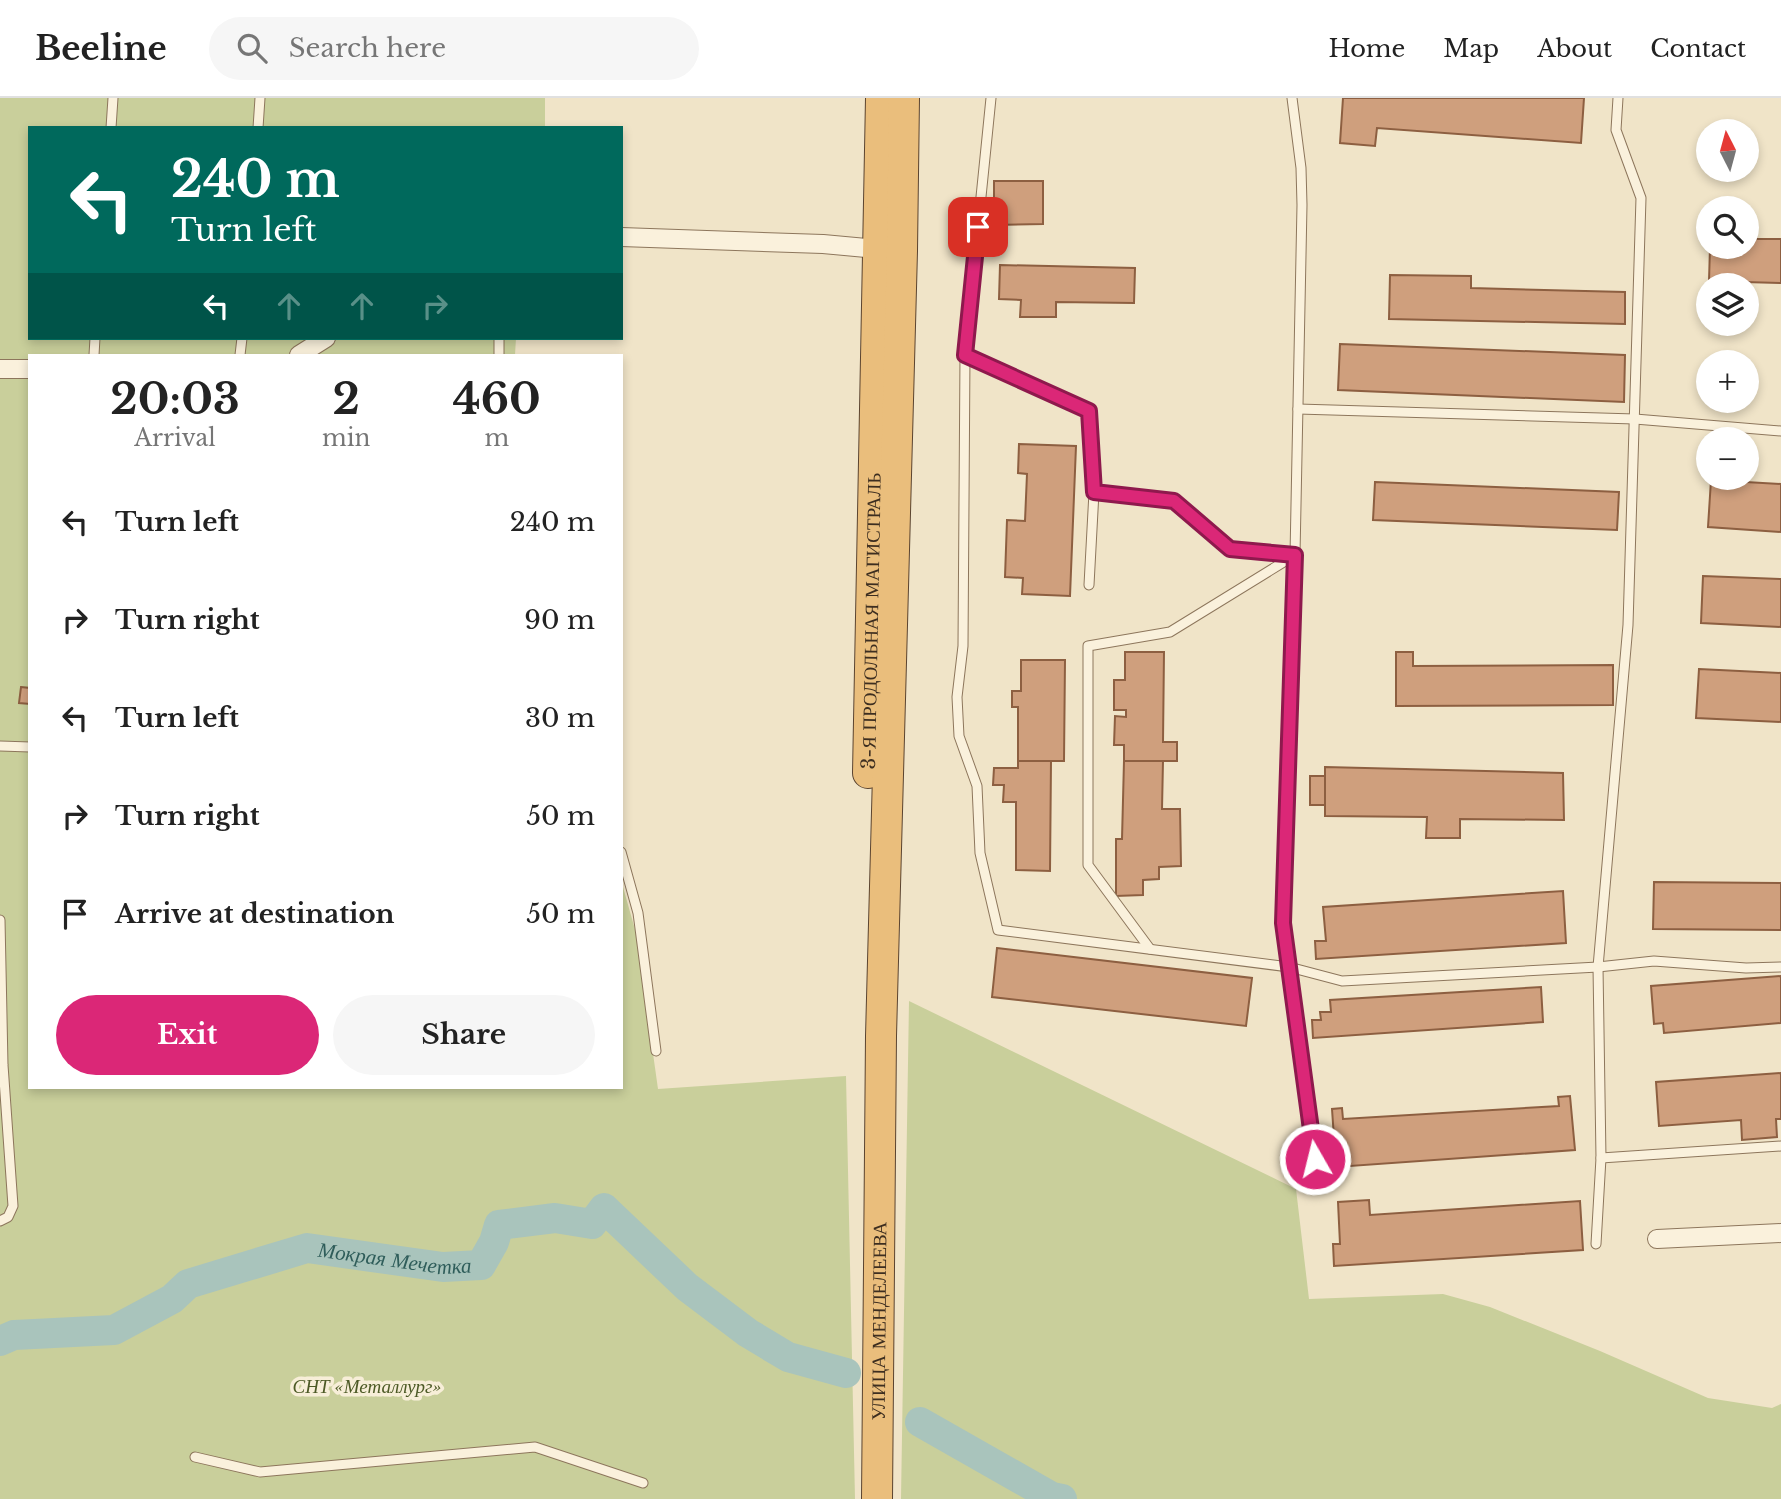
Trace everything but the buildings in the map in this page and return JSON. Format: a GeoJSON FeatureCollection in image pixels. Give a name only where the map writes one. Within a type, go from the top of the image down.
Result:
{"type":"FeatureCollection","features":[{"type":"Feature","properties":{"kind":"highway","name":"3-Я ПРОДОЛЬНАЯ МАГИСТРАЛЬ"},"geometry":{"type":"LineString","coordinates":[[872,1143],[869,689],[881,98]]}},
{"type":"Feature","properties":{"kind":"highway","name":"3-Я ПРОДОЛЬНАЯ МАГИСТРАЛЬ"},"geometry":{"type":"LineString","coordinates":[[872,1143],[881,1036],[904,98]]}},
{"type":"Feature","properties":{"kind":"highway","name":"УЛИЦА МЕНДЕЛЕЕВА"},"geometry":{"type":"LineString","coordinates":[[862,1499],[872,1143]]}},
{"type":"Feature","properties":{"kind":"highway","name":"УЛИЦА МЕНДЕЛЕЕВА"},"geometry":{"type":"LineString","coordinates":[[872,1143],[877,1499]]}},
{"type":"Feature","properties":{"kind":"street"},"geometry":{"type":"LineString","coordinates":[[623,237],[823,244],[877,249]]}},
{"type":"Feature","properties":{"kind":"street"},"geometry":{"type":"LineString","coordinates":[[301,354],[323,340]]}},
{"type":"Feature","properties":{"kind":"street"},"geometry":{"type":"LineString","coordinates":[[0,369],[28,369]]}},
{"type":"Feature","properties":{"kind":"street"},"geometry":{"type":"LineString","coordinates":[[1657,1239],[1781,1233]]}},
{"type":"Feature","properties":{"kind":"lane"},"geometry":{"type":"LineString","coordinates":[[111,126],[113,98]]}},
{"type":"Feature","properties":{"kind":"lane"},"geometry":{"type":"LineString","coordinates":[[258,126],[260,98]]}},
{"type":"Feature","properties":{"kind":"lane"},"geometry":{"type":"LineString","coordinates":[[991,98],[965,355],[963,646],[957,697],[959,736],[977,786],[981,853],[998,930],[1289,967],[1342,981],[1598,967],[1654,961],[1746,968],[1781,967]]}},
{"type":"Feature","properties":{"kind":"lane"},"geometry":{"type":"LineString","coordinates":[[1292,98],[1301,168],[1302,205],[1295,555],[1283,923],[1315,1159]]}},
{"type":"Feature","properties":{"kind":"lane"},"geometry":{"type":"LineString","coordinates":[[1596,1244],[1601,1158],[1598,967],[1628,625],[1641,198],[1616,130],[1618,98]]}},
{"type":"Feature","properties":{"kind":"lane"},"geometry":{"type":"LineString","coordinates":[[965,355],[1089,411],[1094,492],[1089,585]]}},
{"type":"Feature","properties":{"kind":"lane"},"geometry":{"type":"LineString","coordinates":[[1298,409],[1635,419],[1781,431]]}},
{"type":"Feature","properties":{"kind":"lane"},"geometry":{"type":"LineString","coordinates":[[1094,492],[1174,501],[1230,549],[1295,555]]}},
{"type":"Feature","properties":{"kind":"lane"},"geometry":{"type":"LineString","coordinates":[[1150,949],[1088,865],[1088,646],[1170,632],[1295,555]]}},
{"type":"Feature","properties":{"kind":"lane"},"geometry":{"type":"LineString","coordinates":[[0,746],[28,747]]}},
{"type":"Feature","properties":{"kind":"lane"},"geometry":{"type":"LineString","coordinates":[[623,859],[639,913],[656,1051]]}},
{"type":"Feature","properties":{"kind":"lane"},"geometry":{"type":"LineString","coordinates":[[0,920],[1,1065],[13,1206],[8,1217],[0,1221]]}},
{"type":"Feature","properties":{"kind":"lane"},"geometry":{"type":"LineString","coordinates":[[1601,1158],[1781,1146]]}},
{"type":"Feature","properties":{"kind":"lane"},"geometry":{"type":"LineString","coordinates":[[195,1457],[260,1472],[535,1447],[643,1483]]}},
{"type":"Feature","properties":{"kind":"green space","name":"СНТ «Металлург»"},"geometry":{"type":"Polygon","coordinates":[[[0,98],[545,98],[545,126],[28,126],[28,340],[516,340],[515,354],[28,354],[28,1089],[623,1089],[623,887],[636,933],[658,1089],[846,1076],[855,1499],[0,1499],[0,98]]]}},
{"type":"Feature","properties":{"kind":"green space"},"geometry":{"type":"Polygon","coordinates":[[[909,1001],[1296,1189],[1309,1299],[1443,1294],[1490,1307],[1708,1398],[1772,1408],[1781,1404],[1781,1499],[901,1499],[909,1001]]]}},
{"type":"Feature","properties":{"kind":"waterway","name":"Мокрая Мечетка"},"geometry":{"type":"LineString","coordinates":[[0,1341],[14,1335],[114,1330],[172,1299],[188,1284],[307,1248],[443,1267],[481,1265],[494,1242],[499,1225],[555,1218],[592,1224],[604,1208],[687,1287],[748,1333],[788,1357],[846,1373]]}},
{"type":"Feature","properties":{"kind":"waterway","name":"Мокрая Мечетка"},"geometry":{"type":"LineString","coordinates":[[920,1422],[1052,1497],[1062,1499]]}},
{"type":"Feature","properties":{"kind":"route"},"geometry":{"type":"LineString","coordinates":[[978,227],[965,355],[1089,411],[1094,492],[1174,501],[1230,549],[1295,555],[1283,923],[1315,1159]]}}]}
